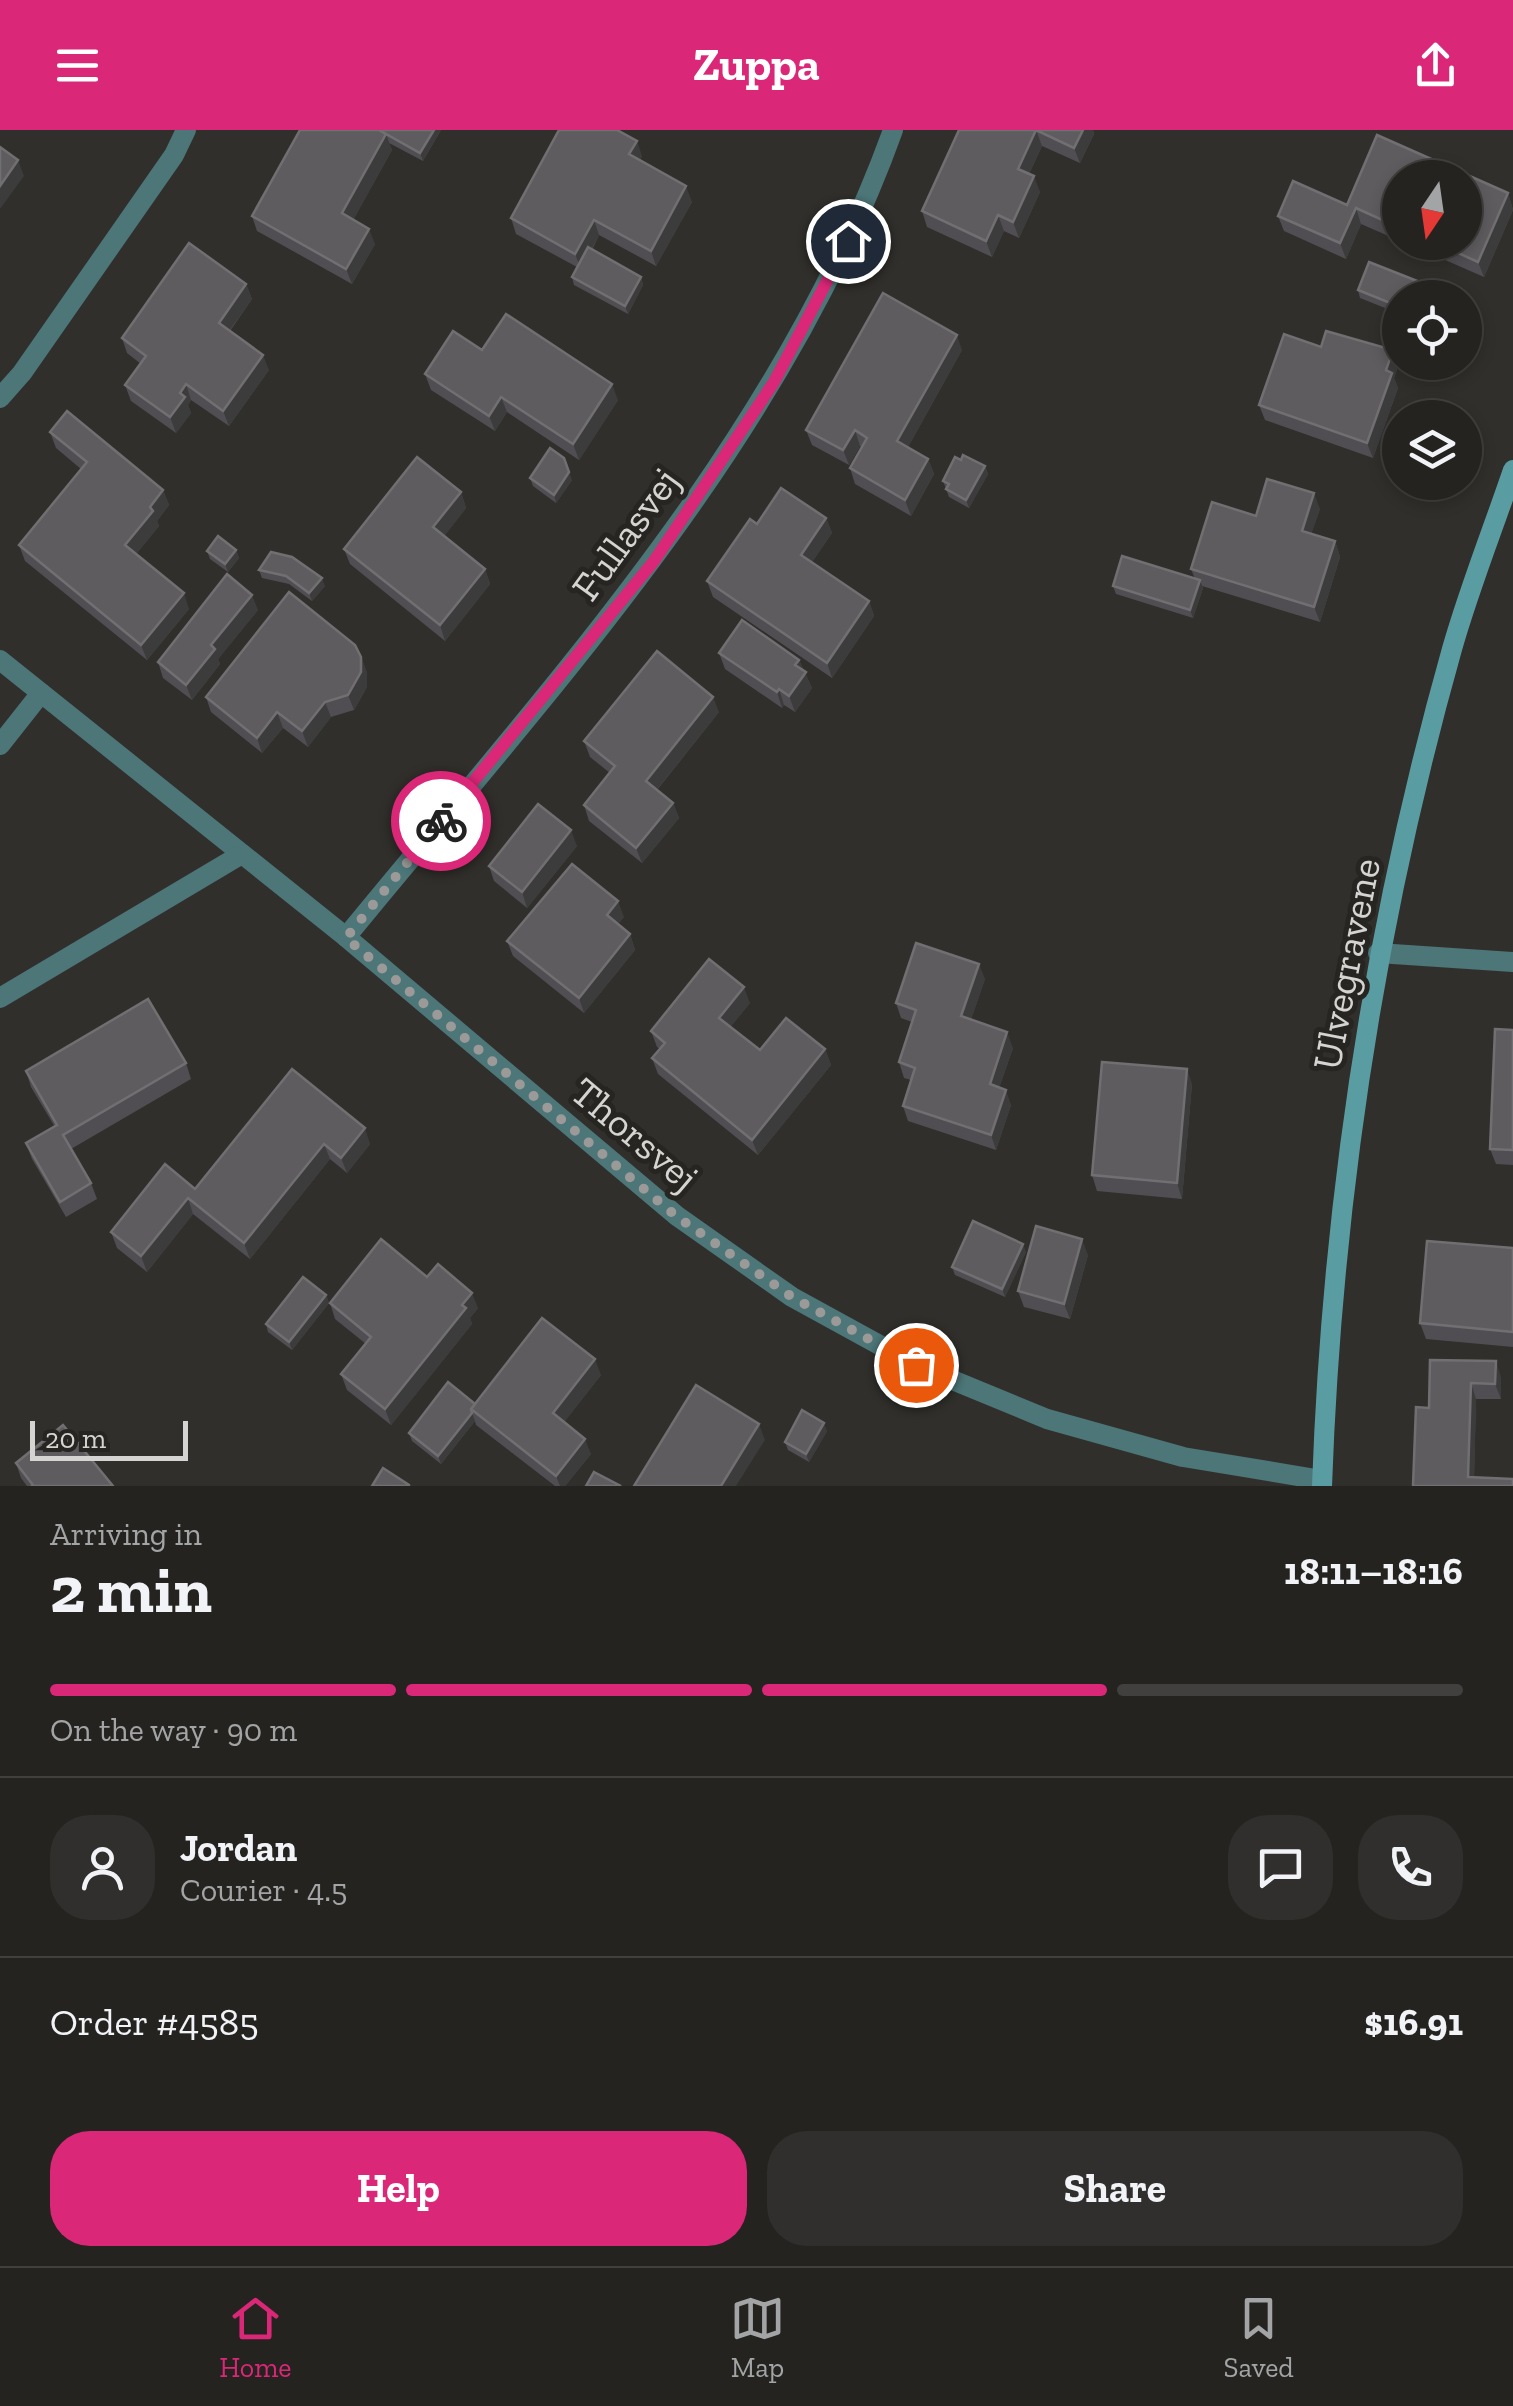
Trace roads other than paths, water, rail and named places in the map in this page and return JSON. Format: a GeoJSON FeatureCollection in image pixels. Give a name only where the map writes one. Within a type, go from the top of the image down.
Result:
{"type":"FeatureCollection","features":[{"type":"Feature","properties":{"kind":"street"},"geometry":{"type":"LineString","coordinates":[[0,398],[22,373],[163,170],[186,130]]}},
{"type":"Feature","properties":{"kind":"street","name":"Fullasvej"},"geometry":{"type":"LineString","coordinates":[[346,938],[654,561],[774,382],[866,205],[893,130]]}},
{"type":"Feature","properties":{"kind":"street","name":"Ulvegravene"},"geometry":{"type":"LineString","coordinates":[[1322,1483],[1343,1184],[1378,953],[1452,648],[1513,470]]}},
{"type":"Feature","properties":{"kind":"street","name":"Thorsvej"},"geometry":{"type":"LineString","coordinates":[[0,660],[346,938],[676,1216],[792,1297],[916,1365],[1047,1419],[1182,1457],[1322,1483]]}},
{"type":"Feature","properties":{"kind":"street"},"geometry":{"type":"LineString","coordinates":[[0,745],[42,694]]}},
{"type":"Feature","properties":{"kind":"street"},"geometry":{"type":"LineString","coordinates":[[0,998],[242,854]]}},
{"type":"Feature","properties":{"kind":"street"},"geometry":{"type":"LineString","coordinates":[[1378,953],[1513,962]]}}]}
